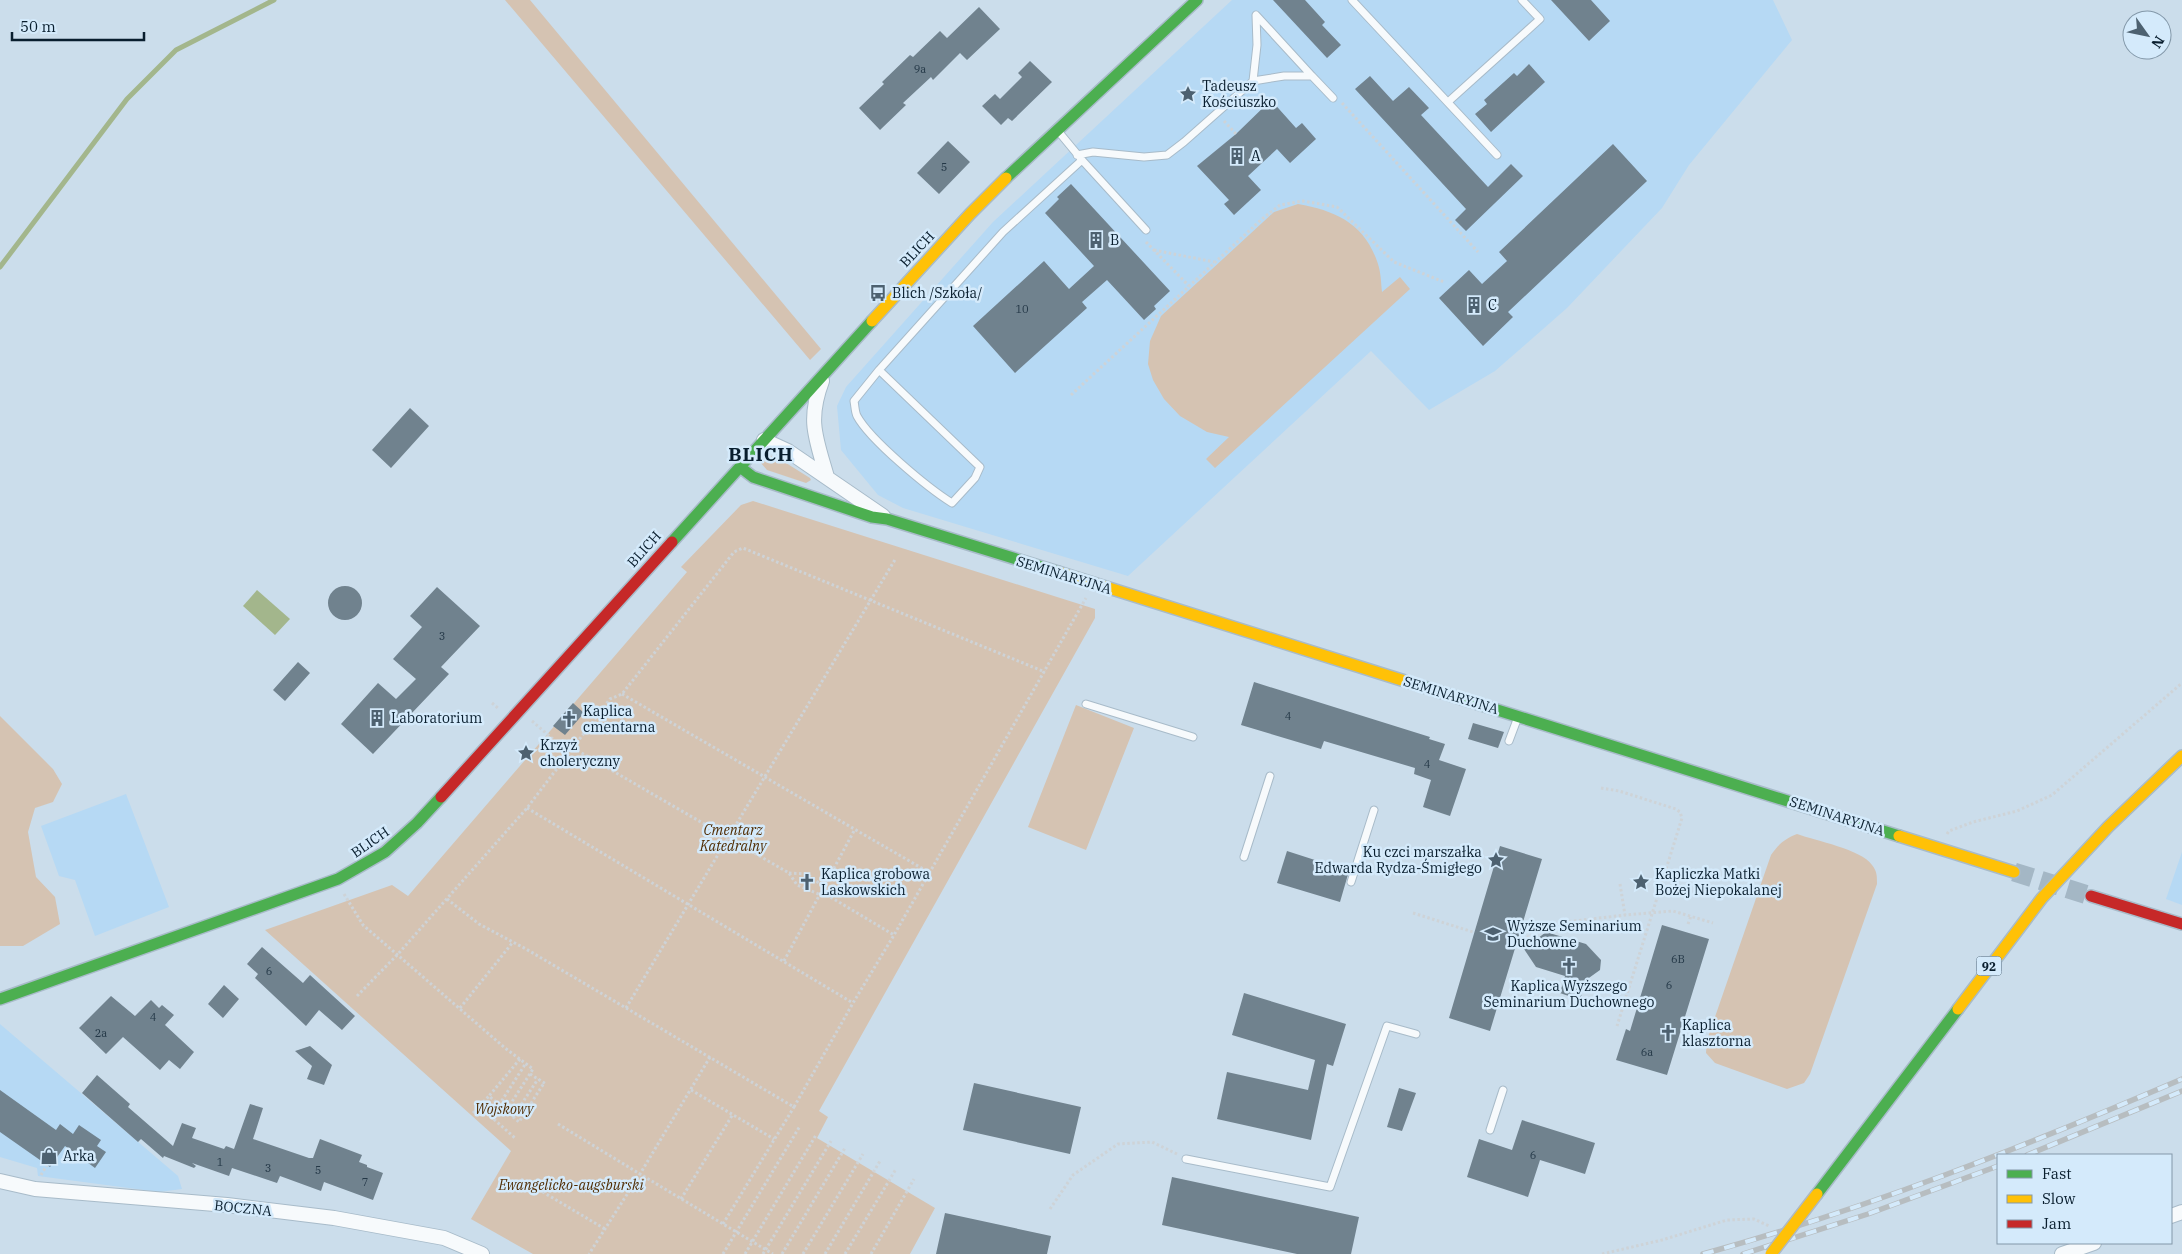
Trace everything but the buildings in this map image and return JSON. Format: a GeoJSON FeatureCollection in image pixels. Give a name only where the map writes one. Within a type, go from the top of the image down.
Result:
{"type":"FeatureCollection","features":[{"type":"Feature","properties":{"kind":"street","name":"BLICH"},"geometry":{"type":"LineString","coordinates":[[0,999],[338,879],[385,852],[417,823],[965,219],[1056,130],[1197,0]]}},
{"type":"Feature","properties":{"kind":"street"},"geometry":{"type":"LineString","coordinates":[[825,373],[814,402],[814,429],[827,477]]}},
{"type":"Feature","properties":{"kind":"street","name":"SEMINARYJNA"},"geometry":{"type":"LineString","coordinates":[[764,440],[788,451],[887,519]]}},
{"type":"Feature","properties":{"kind":"street","name":"SEMINARYJNA"},"geometry":{"type":"LineString","coordinates":[[740,467],[753,477],[872,517],[887,519],[2014,872]]}},
{"type":"Feature","properties":{"kind":"street","name":"92"},"geometry":{"type":"LineString","coordinates":[[1771,1254],[2042,898],[2108,827],[2182,756]]}},
{"type":"Feature","properties":{"kind":"street"},"geometry":{"type":"LineString","coordinates":[[2091,896],[2182,924]]}},
{"type":"Feature","properties":{"kind":"street","name":"BLICH"},"geometry":{"type":"LineString","coordinates":[[0,988],[30,988]]}},
{"type":"Feature","properties":{"kind":"street","name":"BOCZNA"},"geometry":{"type":"LineString","coordinates":[[0,1181],[35,1189],[227,1205],[334,1218],[444,1238],[482,1254]]}},
{"type":"Feature","properties":{"kind":"street"},"geometry":{"type":"LineString","coordinates":[[2062,1254],[2091,1244]]}},
{"type":"Feature","properties":{"kind":"lane"},"geometry":{"type":"LineString","coordinates":[[1352,0],[1497,155]]}},
{"type":"Feature","properties":{"kind":"lane"},"geometry":{"type":"LineString","coordinates":[[1448,102],[1540,19],[1522,0]]}},
{"type":"Feature","properties":{"kind":"lane"},"geometry":{"type":"LineString","coordinates":[[1253,81],[1257,45],[1256,15],[1333,98]]}},
{"type":"Feature","properties":{"kind":"lane"},"geometry":{"type":"LineString","coordinates":[[879,370],[980,467],[975,478],[952,503],[938,495],[891,454],[864,427],[856,414],[854,401],[879,370],[1002,232],[1079,158],[1093,152],[1144,157],[1167,155],[1217,114],[1253,81],[1284,76],[1312,76]]}},
{"type":"Feature","properties":{"kind":"lane"},"geometry":{"type":"LineString","coordinates":[[1056,130],[1079,158],[1146,230]]}},
{"type":"Feature","properties":{"kind":"lane"},"geometry":{"type":"LineString","coordinates":[[1086,704],[1193,737]]}},
{"type":"Feature","properties":{"kind":"lane"},"geometry":{"type":"LineString","coordinates":[[1510,741],[1518,716]]}},
{"type":"Feature","properties":{"kind":"lane"},"geometry":{"type":"LineString","coordinates":[[1244,857],[1270,776]]}},
{"type":"Feature","properties":{"kind":"lane"},"geometry":{"type":"LineString","coordinates":[[1351,882],[1374,810]]}},
{"type":"Feature","properties":{"kind":"lane"},"geometry":{"type":"LineString","coordinates":[[1186,1160],[1330,1187],[1387,1026],[1416,1034]]}},
{"type":"Feature","properties":{"kind":"lane"},"geometry":{"type":"LineString","coordinates":[[1490,1130],[1503,1090]]}},
{"type":"Feature","properties":{"kind":"path"},"geometry":{"type":"LineString","coordinates":[[1333,98],[1340,101],[1478,252]]}},
{"type":"Feature","properties":{"kind":"path"},"geometry":{"type":"LineString","coordinates":[[1217,114],[1236,134]]}},
{"type":"Feature","properties":{"kind":"path"},"geometry":{"type":"LineString","coordinates":[[1071,395],[1262,219],[1280,205],[1303,201],[1337,207],[1394,262],[1444,282]]}},
{"type":"Feature","properties":{"kind":"path"},"geometry":{"type":"LineString","coordinates":[[1146,230],[1144,240],[1189,286]]}},
{"type":"Feature","properties":{"kind":"path"},"geometry":{"type":"LineString","coordinates":[[1154,250],[1215,262]]}},
{"type":"Feature","properties":{"kind":"path"},"geometry":{"type":"LineString","coordinates":[[357,996],[398,954],[527,808],[610,699],[622,694],[734,552],[742,548],[1045,672]]}},
{"type":"Feature","properties":{"kind":"path"},"geometry":{"type":"LineString","coordinates":[[626,1008],[896,558]]}},
{"type":"Feature","properties":{"kind":"path"},"geometry":{"type":"LineString","coordinates":[[723,1224],[894,936],[1083,605]]}},
{"type":"Feature","properties":{"kind":"path"},"geometry":{"type":"LineString","coordinates":[[1937,849],[1949,831],[1974,822],[2017,811],[2052,795],[2182,683]]}},
{"type":"Feature","properties":{"kind":"path"},"geometry":{"type":"LineString","coordinates":[[622,694],[930,873]]}},
{"type":"Feature","properties":{"kind":"path"},"geometry":{"type":"LineString","coordinates":[[530,720],[570,753]]}},
{"type":"Feature","properties":{"kind":"path"},"geometry":{"type":"LineString","coordinates":[[573,748],[790,873],[807,874],[823,886]]}},
{"type":"Feature","properties":{"kind":"path"},"geometry":{"type":"LineString","coordinates":[[1601,788],[1619,791],[1676,809],[1680,812],[1682,818],[1617,1026]]}},
{"type":"Feature","properties":{"kind":"path"},"geometry":{"type":"LineString","coordinates":[[527,808],[853,1003]]}},
{"type":"Feature","properties":{"kind":"path"},"geometry":{"type":"LineString","coordinates":[[784,961],[855,829]]}},
{"type":"Feature","properties":{"kind":"path"},"geometry":{"type":"LineString","coordinates":[[790,873],[797,885],[821,894],[894,936]]}},
{"type":"Feature","properties":{"kind":"path"},"geometry":{"type":"LineString","coordinates":[[1620,884],[1625,915]]}},
{"type":"Feature","properties":{"kind":"path"},"geometry":{"type":"LineString","coordinates":[[342,890],[363,925],[534,1069],[506,1111]]}},
{"type":"Feature","properties":{"kind":"path"},"geometry":{"type":"LineString","coordinates":[[447,899],[479,924],[513,942],[794,1107]]}},
{"type":"Feature","properties":{"kind":"path"},"geometry":{"type":"LineString","coordinates":[[1528,938],[1532,926],[1673,911],[1713,923]]}},
{"type":"Feature","properties":{"kind":"path"},"geometry":{"type":"LineString","coordinates":[[1413,913],[1473,932]]}},
{"type":"Feature","properties":{"kind":"path"},"geometry":{"type":"LineString","coordinates":[[1688,924],[1691,916]]}},
{"type":"Feature","properties":{"kind":"path"},"geometry":{"type":"LineString","coordinates":[[460,1008],[513,942]]}},
{"type":"Feature","properties":{"kind":"path"},"geometry":{"type":"LineString","coordinates":[[589,1254],[640,1174],[710,1057]]}},
{"type":"Feature","properties":{"kind":"path"},"geometry":{"type":"LineString","coordinates":[[473,1113],[520,1059]]}},
{"type":"Feature","properties":{"kind":"path"},"geometry":{"type":"LineString","coordinates":[[499,1105],[526,1063]]}},
{"type":"Feature","properties":{"kind":"path"},"geometry":{"type":"LineString","coordinates":[[489,1096],[519,1122],[545,1084],[530,1074]]}},
{"type":"Feature","properties":{"kind":"path"},"geometry":{"type":"LineString","coordinates":[[514,1117],[538,1079]]}},
{"type":"Feature","properties":{"kind":"path"},"geometry":{"type":"LineString","coordinates":[[691,1090],[774,1138]]}},
{"type":"Feature","properties":{"kind":"path"},"geometry":{"type":"LineString","coordinates":[[479,1106],[515,1138]]}},
{"type":"Feature","properties":{"kind":"path"},"geometry":{"type":"LineString","coordinates":[[681,1199],[733,1114]]}},
{"type":"Feature","properties":{"kind":"path"},"geometry":{"type":"LineString","coordinates":[[558,1124],[773,1254]]}},
{"type":"Feature","properties":{"kind":"path"},"geometry":{"type":"LineString","coordinates":[[723,1254],[800,1126]]}},
{"type":"Feature","properties":{"kind":"path"},"geometry":{"type":"LineString","coordinates":[[745,1254],[816,1135]]}},
{"type":"Feature","properties":{"kind":"path"},"geometry":{"type":"LineString","coordinates":[[763,1254],[831,1141]]}},
{"type":"Feature","properties":{"kind":"path"},"geometry":{"type":"LineString","coordinates":[[1050,1209],[1073,1175],[1118,1144],[1152,1142],[1186,1160]]}},
{"type":"Feature","properties":{"kind":"path"},"geometry":{"type":"LineString","coordinates":[[782,1254],[846,1148]]}},
{"type":"Feature","properties":{"kind":"path"},"geometry":{"type":"LineString","coordinates":[[803,1254],[863,1154]]}},
{"type":"Feature","properties":{"kind":"path"},"geometry":{"type":"LineString","coordinates":[[825,1254],[880,1161]]}},
{"type":"Feature","properties":{"kind":"path"},"geometry":{"type":"LineString","coordinates":[[844,1254],[896,1168]]}},
{"type":"Feature","properties":{"kind":"path"},"geometry":{"type":"LineString","coordinates":[[871,1254],[914,1178]]}},
{"type":"Feature","properties":{"kind":"path"},"geometry":{"type":"LineString","coordinates":[[521,1179],[605,1229]]}},
{"type":"Feature","properties":{"kind":"path"},"geometry":{"type":"LineString","coordinates":[[1602,1254],[1662,1240],[1727,1220],[1754,1219],[1769,1226]]}},
{"type":"Feature","properties":{"kind":"shaded area"},"geometry":{"type":"Polygon","coordinates":[[[1232,0],[1773,0],[1792,40],[1689,165],[1662,208],[1567,308],[1495,371],[1429,410],[1371,351],[1128,576],[903,508],[878,495],[841,450],[837,406],[846,387],[993,222],[1232,0]]]}},
{"type":"Feature","properties":{"kind":"shaded area"},"geometry":{"type":"Polygon","coordinates":[[[257,590],[290,619],[275,635],[243,606],[257,590]]]}},
{"type":"Feature","properties":{"kind":"shaded area"},"geometry":{"type":"Polygon","coordinates":[[[126,794],[169,907],[95,936],[75,880],[59,876],[41,826],[126,794]]]}},
{"type":"Feature","properties":{"kind":"shaded area"},"geometry":{"type":"Polygon","coordinates":[[[2182,852],[2182,905],[2166,899],[2182,852]]]}},
{"type":"Feature","properties":{"kind":"shaded area"},"geometry":{"type":"Polygon","coordinates":[[[0,1024],[178,1176],[182,1189],[159,1192],[38,1176],[37,1168],[0,1157],[0,1024]]]}},
{"type":"Feature","properties":{"kind":"green space"},"geometry":{"type":"Polygon","coordinates":[[[505,0],[530,0],[821,349],[810,360],[505,0]]]}},
{"type":"Feature","properties":{"kind":"green space"},"geometry":{"type":"Polygon","coordinates":[[[1298,204],[1337,216],[1357,229],[1366,239],[1378,264],[1382,292],[1400,277],[1410,289],[1215,468],[1206,459],[1229,437],[1207,432],[1180,416],[1164,399],[1153,380],[1148,364],[1150,341],[1161,316],[1274,212],[1298,204]]]}},
{"type":"Feature","properties":{"kind":"green space"},"geometry":{"type":"Polygon","coordinates":[[[767,454],[786,463],[811,480],[806,483],[767,470],[760,462],[762,457],[767,454]]]}},
{"type":"Feature","properties":{"kind":"green space","name":"Cmentarz Katedralny"},"geometry":{"type":"Polygon","coordinates":[[[753,501],[1095,609],[1095,618],[819,1111],[828,1117],[817,1138],[935,1208],[910,1254],[533,1254],[471,1219],[511,1151],[265,930],[392,885],[408,896],[687,572],[681,567],[741,505],[753,501]]]}},
{"type":"Feature","properties":{"kind":"green space"},"geometry":{"type":"Polygon","coordinates":[[[1076,705],[1134,728],[1086,850],[1028,827],[1076,705]]]}},
{"type":"Feature","properties":{"kind":"green space"},"geometry":{"type":"Polygon","coordinates":[[[0,716],[53,769],[62,784],[53,802],[35,808],[28,832],[36,877],[55,897],[60,924],[23,946],[0,946],[0,716]]]}},
{"type":"Feature","properties":{"kind":"green space"},"geometry":{"type":"Polygon","coordinates":[[[1797,834],[1838,846],[1866,859],[1875,869],[1877,884],[1810,1074],[1804,1083],[1787,1089],[1715,1063],[1706,1053],[1707,1040],[1771,855],[1788,838],[1797,834]]]}},
{"type":"Feature","properties":{"kind":"waterway"},"geometry":{"type":"LineString","coordinates":[[0,267],[127,99],[176,50],[274,0]]}},
{"type":"Feature","properties":{"kind":"tunnel"},"geometry":{"type":"LineString","coordinates":[[2014,872],[2091,896]]}},
{"type":"Feature","properties":{"kind":"railway"},"geometry":{"type":"LineString","coordinates":[[2000,1154],[2182,1079]]}},
{"type":"Feature","properties":{"kind":"railway"},"geometry":{"type":"LineString","coordinates":[[2029,1154],[2182,1091]]}},
{"type":"Feature","properties":{"kind":"railway"},"geometry":{"type":"LineString","coordinates":[[1703,1254],[1885,1197],[1997,1155]]}},
{"type":"Feature","properties":{"kind":"railway"},"geometry":{"type":"LineString","coordinates":[[1743,1254],[1868,1214],[1997,1166]]}},
{"type":"Feature","properties":{"kind":"traffic: fast"},"geometry":{"type":"LineString","coordinates":[[1006,178],[1197,0]]}},
{"type":"Feature","properties":{"kind":"traffic: fast"},"geometry":{"type":"LineString","coordinates":[[672,542],[872,321]]}},
{"type":"Feature","properties":{"kind":"traffic: fast"},"geometry":{"type":"LineString","coordinates":[[740,467],[753,477],[872,517],[887,519],[1058,572]]}},
{"type":"Feature","properties":{"kind":"traffic: fast"},"geometry":{"type":"LineString","coordinates":[[1408,682],[1899,836]]}},
{"type":"Feature","properties":{"kind":"traffic: fast"},"geometry":{"type":"LineString","coordinates":[[0,999],[338,879],[385,852],[417,823],[441,797]]}},
{"type":"Feature","properties":{"kind":"traffic: fast"},"geometry":{"type":"LineString","coordinates":[[1817,1194],[1958,1009]]}},
{"type":"Feature","properties":{"kind":"traffic: slow"},"geometry":{"type":"LineString","coordinates":[[872,321],[970,214],[1006,178]]}},
{"type":"Feature","properties":{"kind":"traffic: slow"},"geometry":{"type":"LineString","coordinates":[[1058,572],[1408,682]]}},
{"type":"Feature","properties":{"kind":"traffic: slow"},"geometry":{"type":"LineString","coordinates":[[1958,1009],[2042,898],[2108,827],[2182,756]]}},
{"type":"Feature","properties":{"kind":"traffic: slow"},"geometry":{"type":"LineString","coordinates":[[1899,836],[2014,872]]}},
{"type":"Feature","properties":{"kind":"traffic: slow"},"geometry":{"type":"LineString","coordinates":[[1771,1254],[1817,1194]]}},
{"type":"Feature","properties":{"kind":"traffic: jam"},"geometry":{"type":"LineString","coordinates":[[441,797],[672,542]]}},
{"type":"Feature","properties":{"kind":"traffic: jam"},"geometry":{"type":"LineString","coordinates":[[2091,896],[2182,924]]}},
{"type":"Feature","properties":{"kind":"place","name":"Tadeusz Kościuszko"},"geometry":{"type":"Point","coordinates":[1188,94]}},
{"type":"Feature","properties":{"kind":"place","name":"A"},"geometry":{"type":"Point","coordinates":[1237,156]}},
{"type":"Feature","properties":{"kind":"place","name":"B"},"geometry":{"type":"Point","coordinates":[1096,240]}},
{"type":"Feature","properties":{"kind":"place","name":"Blich /Szkoła/"},"geometry":{"type":"Point","coordinates":[878,293]}},
{"type":"Feature","properties":{"kind":"place","name":"C"},"geometry":{"type":"Point","coordinates":[1474,305]}},
{"type":"Feature","properties":{"kind":"place","name":"Laboratorium"},"geometry":{"type":"Point","coordinates":[377,718]}},
{"type":"Feature","properties":{"kind":"place","name":"Kaplica cmentarna"},"geometry":{"type":"Point","coordinates":[569,719]}},
{"type":"Feature","properties":{"kind":"place","name":"Krzyż choleryczny"},"geometry":{"type":"Point","coordinates":[526,753]}},
{"type":"Feature","properties":{"kind":"place","name":"Ku czci marszałka Edwarda Rydza-Śmigłego"},"geometry":{"type":"Point","coordinates":[1496,860]}},
{"type":"Feature","properties":{"kind":"place","name":"Kaplica grobowa Laskowskich"},"geometry":{"type":"Point","coordinates":[807,882]}},
{"type":"Feature","properties":{"kind":"place","name":"Kapliczka Matki Bożej Niepokalanej"},"geometry":{"type":"Point","coordinates":[1641,882]}},
{"type":"Feature","properties":{"kind":"place","name":"Wyższe Seminarium Duchowne"},"geometry":{"type":"Point","coordinates":[1493,934]}},
{"type":"Feature","properties":{"kind":"place","name":"Kaplica Wyższego Seminarium Duchownego"},"geometry":{"type":"Point","coordinates":[1569,966]}},
{"type":"Feature","properties":{"kind":"place","name":"Kaplica klasztorna"},"geometry":{"type":"Point","coordinates":[1668,1033]}},
{"type":"Feature","properties":{"kind":"place","name":"Arka"},"geometry":{"type":"Point","coordinates":[49,1156]}},
{"type":"Feature","properties":{"kind":"district","name":"BLICH"},"geometry":{"type":"Point","coordinates":[761,454]}},
{"type":"Feature","properties":{"kind":"park label","name":"Wojskowy"},"geometry":{"type":"Point","coordinates":[504,1109]}},
{"type":"Feature","properties":{"kind":"park label","name":"Ewangelicko-augsburski"},"geometry":{"type":"Point","coordinates":[571,1185]}}]}
